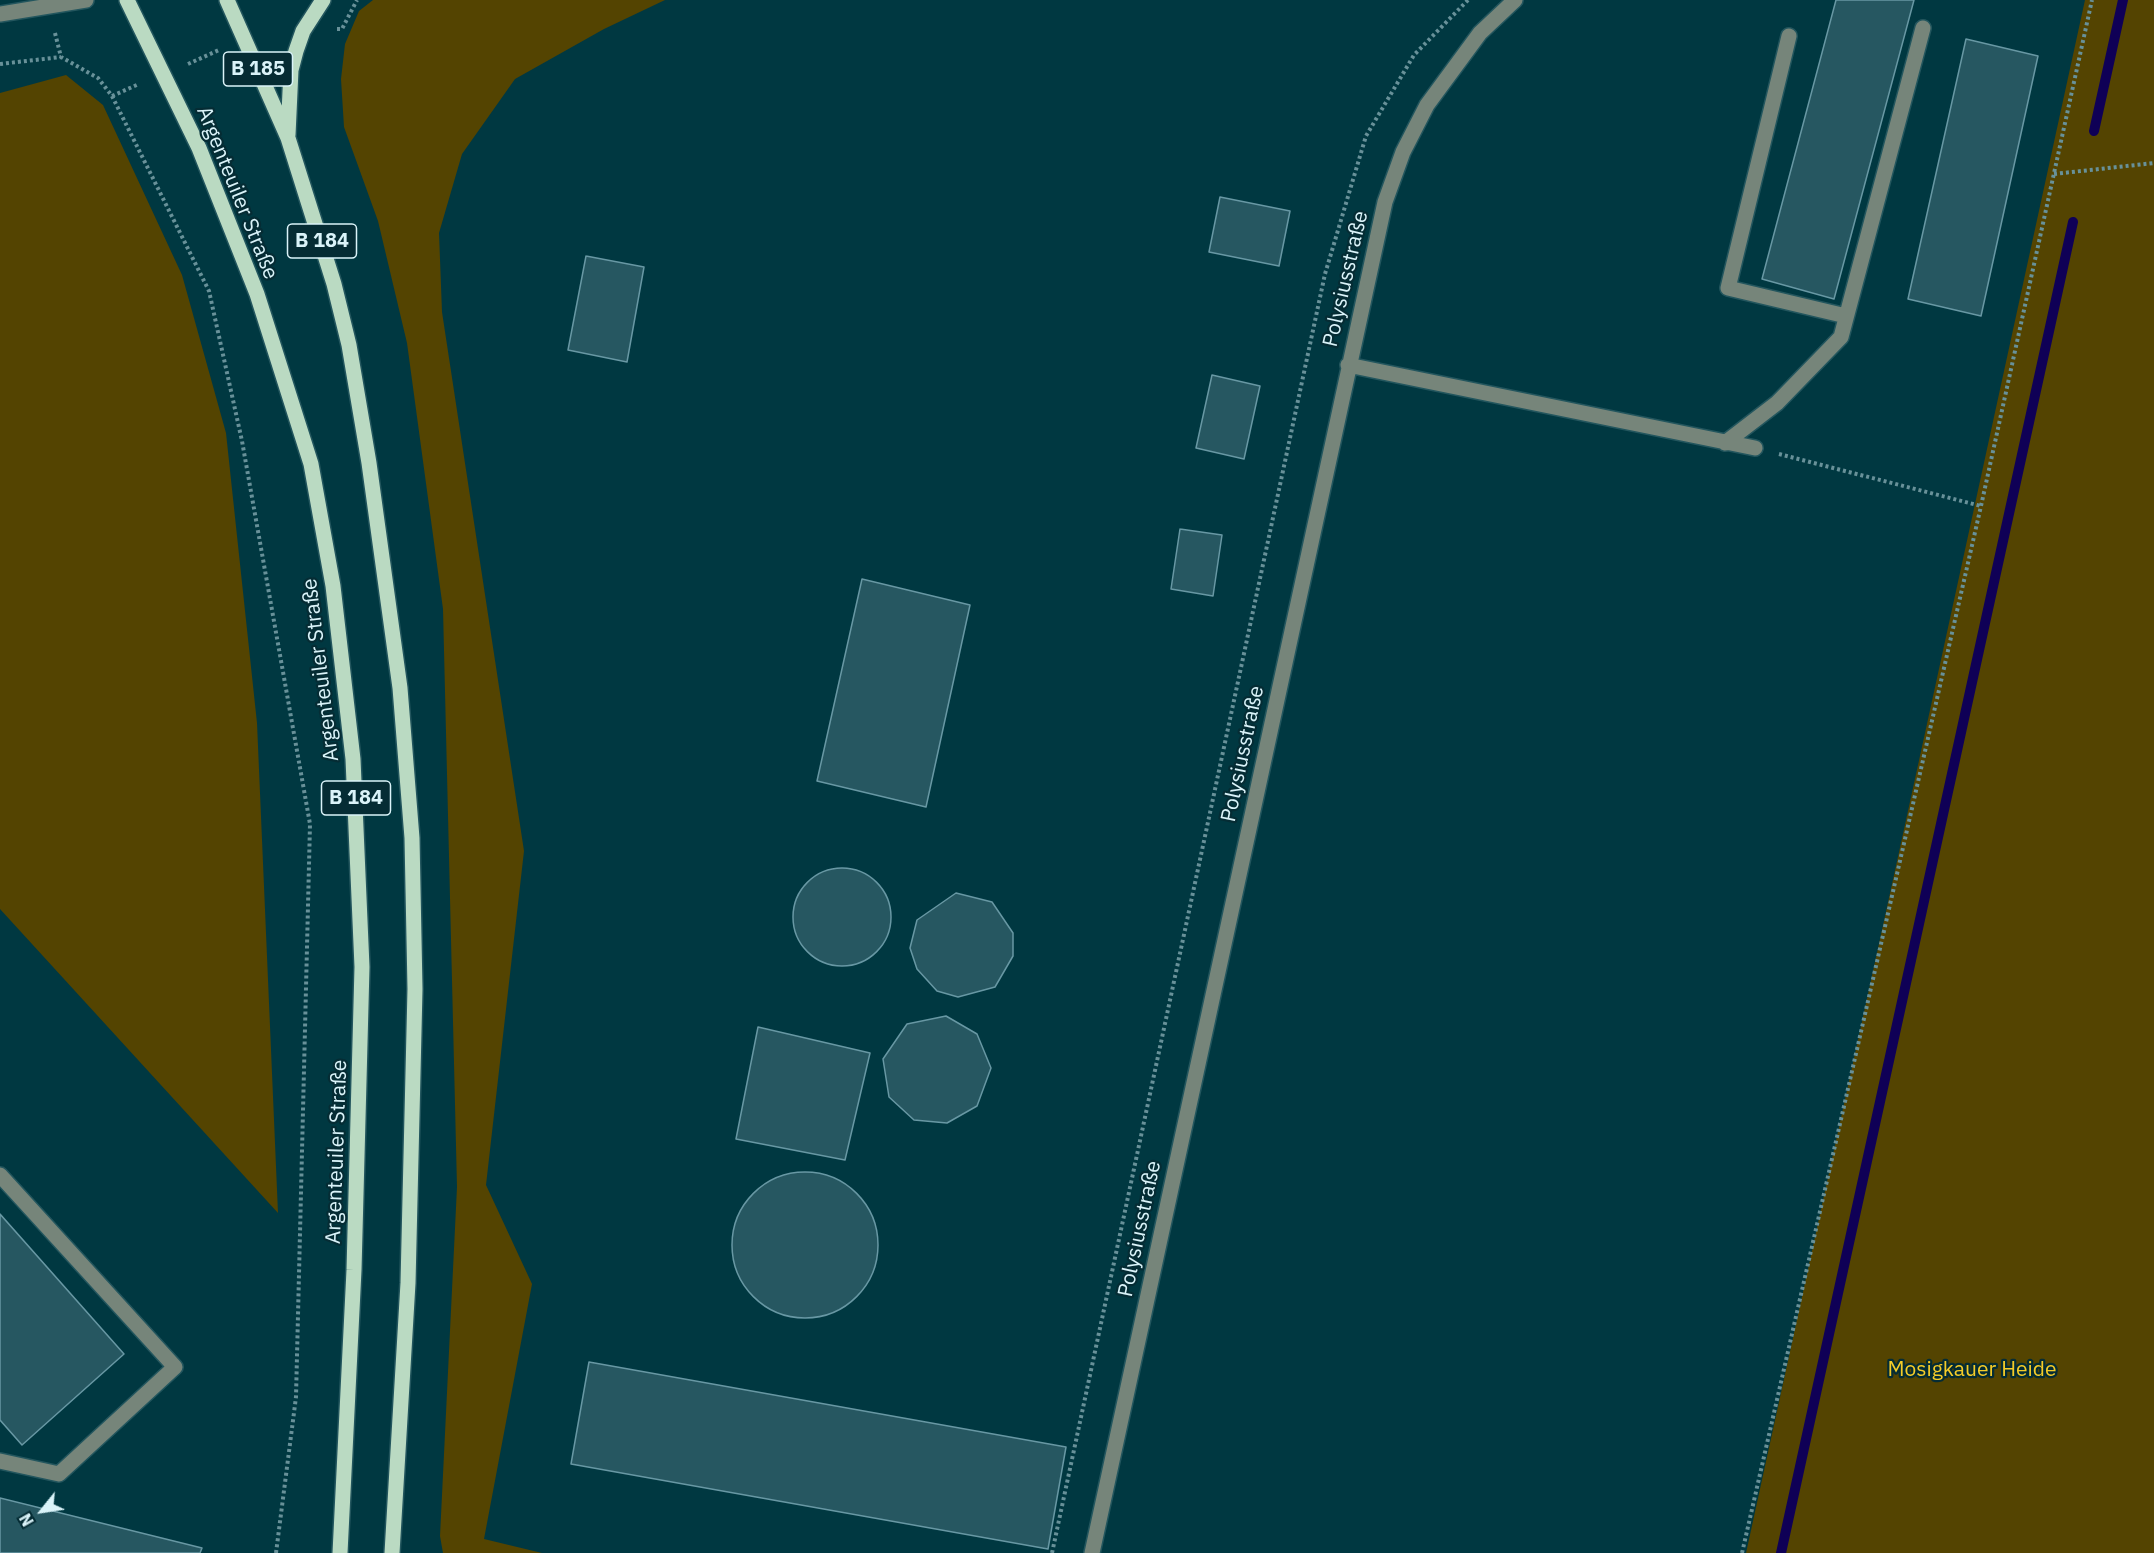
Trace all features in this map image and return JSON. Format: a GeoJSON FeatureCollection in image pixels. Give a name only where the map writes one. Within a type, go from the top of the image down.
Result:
{"type":"FeatureCollection","features":[{"type":"Feature","properties":{"kind":"main road","name":"Argenteuiler Straße"},"geometry":{"type":"LineString","coordinates":[[127,0],[199,148],[257,294],[311,464],[333,586],[353,759],[362,967],[354,1270],[340,1553]]}},
{"type":"Feature","properties":{"kind":"main road","name":"B 185"},"geometry":{"type":"LineString","coordinates":[[227,0],[288,138]]}},
{"type":"Feature","properties":{"kind":"main road"},"geometry":{"type":"LineString","coordinates":[[288,138],[291,70],[303,31],[323,0]]}},
{"type":"Feature","properties":{"kind":"main road","name":"B 184"},"geometry":{"type":"LineString","coordinates":[[288,138],[315,217],[350,356],[394,640],[410,815],[415,989],[409,1260],[392,1553]]}},
{"type":"Feature","properties":{"kind":"street"},"geometry":{"type":"LineString","coordinates":[[0,14],[86,0]]}},
{"type":"Feature","properties":{"kind":"street","name":"Polysiusstraße"},"geometry":{"type":"LineString","coordinates":[[1092,1553],[1385,202],[1403,152],[1426,105],[1480,33],[1515,0]]}},
{"type":"Feature","properties":{"kind":"street"},"geometry":{"type":"LineString","coordinates":[[1725,443],[1777,403],[1841,337],[1923,28]]}},
{"type":"Feature","properties":{"kind":"street"},"geometry":{"type":"LineString","coordinates":[[1789,36],[1728,288],[1846,316]]}},
{"type":"Feature","properties":{"kind":"street"},"geometry":{"type":"LineString","coordinates":[[1348,365],[1755,448]]}},
{"type":"Feature","properties":{"kind":"street"},"geometry":{"type":"LineString","coordinates":[[0,1175],[175,1367],[58,1474],[0,1461]]}},
{"type":"Feature","properties":{"kind":"path"},"geometry":{"type":"LineString","coordinates":[[342,29],[357,0]]}},
{"type":"Feature","properties":{"kind":"path"},"geometry":{"type":"LineString","coordinates":[[1052,1553],[1325,274],[1366,136],[1414,55],[1468,0]]}},
{"type":"Feature","properties":{"kind":"path"},"geometry":{"type":"LineString","coordinates":[[1742,1553],[1981,506],[2092,0]]}},
{"type":"Feature","properties":{"kind":"path"},"geometry":{"type":"LineString","coordinates":[[48,7],[61,57]]}},
{"type":"Feature","properties":{"kind":"path"},"geometry":{"type":"LineString","coordinates":[[0,64],[61,57],[98,78],[112,96],[209,291],[242,441],[309,824],[296,1397],[276,1553]]}},
{"type":"Feature","properties":{"kind":"path"},"geometry":{"type":"LineString","coordinates":[[2054,174],[2154,163]]}},
{"type":"Feature","properties":{"kind":"path"},"geometry":{"type":"LineString","coordinates":[[1755,448],[1981,506]]}},
{"type":"Feature","properties":{"kind":"green space"},"geometry":{"type":"Polygon","coordinates":[[[373,0],[665,0],[604,29],[515,79],[462,154],[439,233],[442,312],[524,851],[486,1185],[532,1284],[484,1539],[542,1553],[443,1553],[440,1536],[457,1187],[443,609],[407,343],[378,221],[344,127],[341,79],[345,44],[359,11],[373,0]]]}},
{"type":"Feature","properties":{"kind":"green space","name":"Mosigkauer Heide"},"geometry":{"type":"Polygon","coordinates":[[[2085,0],[2154,0],[2154,1553],[1746,1553],[2085,0]]]}},
{"type":"Feature","properties":{"kind":"green space"},"geometry":{"type":"Polygon","coordinates":[[[66,75],[103,105],[182,275],[226,433],[257,723],[278,1213],[0,909],[0,93],[66,75]]]}},
{"type":"Feature","properties":{"kind":"building"},"geometry":{"type":"Polygon","coordinates":[[[1836,0],[1914,0],[1834,299],[1762,279],[1836,0]]]}},
{"type":"Feature","properties":{"kind":"building"},"geometry":{"type":"Polygon","coordinates":[[[1966,39],[2038,56],[1981,316],[1908,299],[1966,39]]]}},
{"type":"Feature","properties":{"kind":"building"},"geometry":{"type":"Polygon","coordinates":[[[1220,197],[1290,211],[1279,266],[1209,252],[1220,197]]]}},
{"type":"Feature","properties":{"kind":"building"},"geometry":{"type":"Polygon","coordinates":[[[586,256],[644,267],[627,362],[568,350],[586,256]]]}},
{"type":"Feature","properties":{"kind":"building"},"geometry":{"type":"Polygon","coordinates":[[[1212,375],[1260,386],[1244,459],[1196,448],[1212,375]]]}},
{"type":"Feature","properties":{"kind":"building"},"geometry":{"type":"Polygon","coordinates":[[[1180,529],[1222,535],[1213,596],[1171,589],[1180,529]]]}},
{"type":"Feature","properties":{"kind":"building"},"geometry":{"type":"Polygon","coordinates":[[[862,579],[970,605],[926,807],[817,781],[862,579]]]}},
{"type":"Feature","properties":{"kind":"building"},"geometry":{"type":"Polygon","coordinates":[[[842,868],[861,872],[877,882],[887,898],[891,917],[887,936],[877,952],[861,962],[842,966],[823,962],[807,952],[797,936],[793,917],[797,898],[807,882],[823,872],[842,868]]]}},
{"type":"Feature","properties":{"kind":"building"},"geometry":{"type":"Polygon","coordinates":[[[956,893],[992,902],[1013,933],[1013,956],[995,987],[958,997],[937,991],[917,969],[910,948],[917,920],[956,893]]]}},
{"type":"Feature","properties":{"kind":"building"},"geometry":{"type":"Polygon","coordinates":[[[946,1016],[977,1034],[991,1068],[977,1106],[947,1123],[914,1120],[889,1097],[883,1059],[907,1024],[946,1016]]]}},
{"type":"Feature","properties":{"kind":"building"},"geometry":{"type":"Polygon","coordinates":[[[758,1027],[870,1053],[845,1160],[736,1139],[758,1027]]]}},
{"type":"Feature","properties":{"kind":"building"},"geometry":{"type":"Polygon","coordinates":[[[805,1172],[819,1173],[833,1178],[846,1184],[857,1193],[866,1204],[872,1217],[877,1231],[877,1259],[872,1273],[866,1286],[857,1297],[846,1306],[833,1312],[819,1317],[805,1318],[791,1317],[777,1312],[764,1306],[753,1297],[744,1286],[738,1273],[733,1259],[732,1245],[733,1231],[738,1217],[744,1204],[753,1193],[764,1184],[777,1178],[791,1173],[805,1172]]]}},
{"type":"Feature","properties":{"kind":"building"},"geometry":{"type":"Polygon","coordinates":[[[0,1214],[124,1354],[22,1445],[0,1420],[0,1214]]]}},
{"type":"Feature","properties":{"kind":"building"},"geometry":{"type":"Polygon","coordinates":[[[589,1362],[1066,1447],[1048,1549],[571,1464],[589,1362]]]}},
{"type":"Feature","properties":{"kind":"building"},"geometry":{"type":"Polygon","coordinates":[[[0,1498],[202,1548],[200,1553],[0,1553],[0,1498]]]}},
{"type":"Feature","properties":{"kind":"waterway"},"geometry":{"type":"LineString","coordinates":[[2094,131],[2123,0]]}},
{"type":"Feature","properties":{"kind":"waterway"},"geometry":{"type":"LineString","coordinates":[[1781,1553],[2073,222]]}}]}
